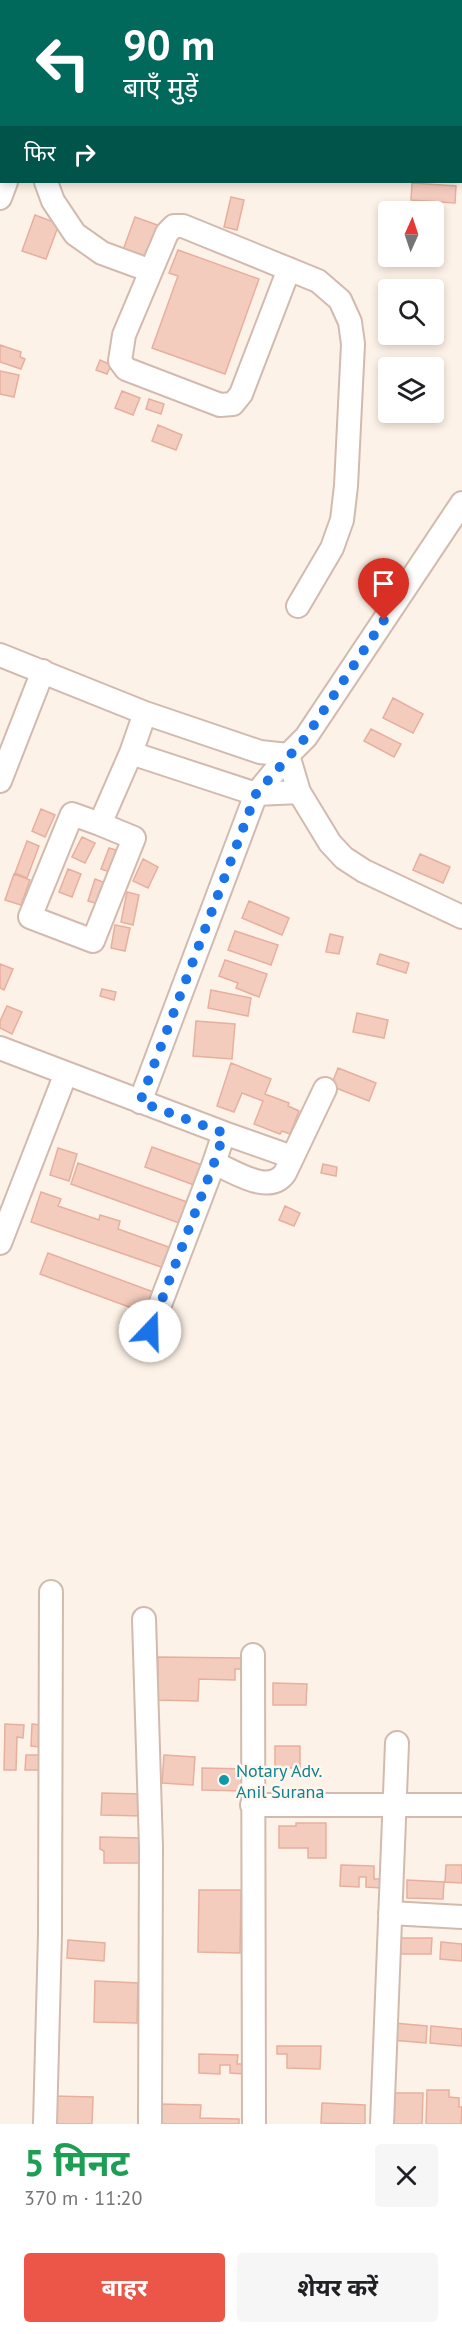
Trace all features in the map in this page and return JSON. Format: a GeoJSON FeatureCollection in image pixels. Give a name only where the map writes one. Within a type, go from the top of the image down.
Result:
{"type":"FeatureCollection","features":[{"type":"Feature","properties":{"kind":"street"},"geometry":{"type":"LineString","coordinates":[[0,198],[6,183]]}},
{"type":"Feature","properties":{"kind":"street"},"geometry":{"type":"LineString","coordinates":[[46,183],[53,201],[75,234],[102,253],[151,271]]}},
{"type":"Feature","properties":{"kind":"street"},"geometry":{"type":"LineString","coordinates":[[289,269],[241,394],[233,404],[220,405],[126,369],[120,361],[124,335],[167,233],[174,226],[183,226],[289,269],[318,281],[340,300],[350,322],[353,345],[346,486],[342,520],[332,548],[298,606]]}},
{"type":"Feature","properties":{"kind":"street"},"geometry":{"type":"LineString","coordinates":[[140,1102],[256,794],[306,737],[462,503]]}},
{"type":"Feature","properties":{"kind":"street"},"geometry":{"type":"LineString","coordinates":[[0,655],[145,713],[260,752],[288,755]]}},
{"type":"Feature","properties":{"kind":"street"},"geometry":{"type":"LineString","coordinates":[[0,782],[43,671]]}},
{"type":"Feature","properties":{"kind":"street"},"geometry":{"type":"LineString","coordinates":[[100,824],[131,753],[145,713]]}},
{"type":"Feature","properties":{"kind":"street"},"geometry":{"type":"LineString","coordinates":[[131,753],[256,794],[299,792]]}},
{"type":"Feature","properties":{"kind":"street"},"geometry":{"type":"LineString","coordinates":[[288,755],[299,792],[330,843],[344,858],[364,870],[462,916]]}},
{"type":"Feature","properties":{"kind":"street"},"geometry":{"type":"LineString","coordinates":[[72,814],[100,824],[134,838],[93,941],[30,917],[72,814]]}},
{"type":"Feature","properties":{"kind":"street"},"geometry":{"type":"LineString","coordinates":[[0,1048],[292,1157]]}},
{"type":"Feature","properties":{"kind":"street"},"geometry":{"type":"LineString","coordinates":[[0,1243],[66,1073]]}},
{"type":"Feature","properties":{"kind":"street"},"geometry":{"type":"LineString","coordinates":[[214,1163],[260,1182],[271,1184],[282,1178],[326,1089]]}},
{"type":"Feature","properties":{"kind":"street"},"geometry":{"type":"LineString","coordinates":[[150,1331],[224,1133]]}},
{"type":"Feature","properties":{"kind":"street"},"geometry":{"type":"LineString","coordinates":[[45,2124],[50,1934],[51,1592]]}},
{"type":"Feature","properties":{"kind":"street"},"geometry":{"type":"LineString","coordinates":[[144,1619],[152,1847],[150,2124]]}},
{"type":"Feature","properties":{"kind":"street"},"geometry":{"type":"LineString","coordinates":[[253,1655],[254,2124]]}},
{"type":"Feature","properties":{"kind":"street"},"geometry":{"type":"LineString","coordinates":[[382,2124],[397,1743]]}},
{"type":"Feature","properties":{"kind":"street"},"geometry":{"type":"LineString","coordinates":[[252,1805],[462,1805]]}},
{"type":"Feature","properties":{"kind":"street"},"geometry":{"type":"LineString","coordinates":[[390,1912],[462,1917]]}},
{"type":"Feature","properties":{"kind":"building"},"geometry":{"type":"Polygon","coordinates":[[[412,183],[456,186],[455,203],[411,200],[412,183]]]}},
{"type":"Feature","properties":{"kind":"building"},"geometry":{"type":"Polygon","coordinates":[[[231,197],[244,200],[237,230],[224,227],[231,197]]]}},
{"type":"Feature","properties":{"kind":"building"},"geometry":{"type":"Polygon","coordinates":[[[35,215],[59,224],[46,259],[22,251],[35,215]]]}},
{"type":"Feature","properties":{"kind":"building"},"geometry":{"type":"Polygon","coordinates":[[[135,217],[160,226],[147,262],[122,253],[135,217]]]}},
{"type":"Feature","properties":{"kind":"building"},"geometry":{"type":"Polygon","coordinates":[[[178,250],[259,279],[225,374],[152,348],[178,276],[169,273],[178,250]]]}},
{"type":"Feature","properties":{"kind":"building"},"geometry":{"type":"Polygon","coordinates":[[[0,345],[21,352],[20,357],[25,359],[21,369],[0,362],[0,345]]]}},
{"type":"Feature","properties":{"kind":"building"},"geometry":{"type":"Polygon","coordinates":[[[100,360],[111,365],[107,374],[96,370],[100,360]]]}},
{"type":"Feature","properties":{"kind":"building"},"geometry":{"type":"Polygon","coordinates":[[[0,371],[19,375],[14,397],[0,394],[0,371]]]}},
{"type":"Feature","properties":{"kind":"building"},"geometry":{"type":"Polygon","coordinates":[[[122,391],[140,398],[133,415],[115,408],[122,391]]]}},
{"type":"Feature","properties":{"kind":"building"},"geometry":{"type":"Polygon","coordinates":[[[149,399],[164,404],[161,414],[146,409],[149,399]]]}},
{"type":"Feature","properties":{"kind":"building"},"geometry":{"type":"Polygon","coordinates":[[[158,425],[182,435],[176,450],[152,441],[158,425]]]}},
{"type":"Feature","properties":{"kind":"building"},"geometry":{"type":"Polygon","coordinates":[[[393,698],[423,714],[413,733],[383,718],[393,698]]]}},
{"type":"Feature","properties":{"kind":"building"},"geometry":{"type":"Polygon","coordinates":[[[371,729],[401,744],[394,757],[364,741],[371,729]]]}},
{"type":"Feature","properties":{"kind":"building"},"geometry":{"type":"Polygon","coordinates":[[[41,809],[55,815],[45,837],[32,831],[41,809]]]}},
{"type":"Feature","properties":{"kind":"building"},"geometry":{"type":"Polygon","coordinates":[[[82,837],[95,843],[85,863],[72,857],[82,837]]]}},
{"type":"Feature","properties":{"kind":"building"},"geometry":{"type":"Polygon","coordinates":[[[27,841],[39,846],[27,878],[15,873],[27,841]]]}},
{"type":"Feature","properties":{"kind":"building"},"geometry":{"type":"Polygon","coordinates":[[[109,848],[120,851],[113,873],[101,869],[109,848]]]}},
{"type":"Feature","properties":{"kind":"building"},"geometry":{"type":"Polygon","coordinates":[[[420,854],[450,867],[443,883],[413,870],[420,854]]]}},
{"type":"Feature","properties":{"kind":"building"},"geometry":{"type":"Polygon","coordinates":[[[143,859],[158,867],[148,888],[133,881],[143,859]]]}},
{"type":"Feature","properties":{"kind":"building"},"geometry":{"type":"Polygon","coordinates":[[[68,869],[81,874],[72,897],[59,892],[68,869]]]}},
{"type":"Feature","properties":{"kind":"building"},"geometry":{"type":"Polygon","coordinates":[[[14,874],[30,880],[21,905],[5,900],[14,874]]]}},
{"type":"Feature","properties":{"kind":"building"},"geometry":{"type":"Polygon","coordinates":[[[95,879],[108,884],[102,905],[88,901],[95,879]]]}},
{"type":"Feature","properties":{"kind":"building"},"geometry":{"type":"Polygon","coordinates":[[[127,892],[139,895],[133,925],[121,922],[127,892]]]}},
{"type":"Feature","properties":{"kind":"building"},"geometry":{"type":"Polygon","coordinates":[[[249,901],[289,918],[282,935],[242,918],[249,901]]]}},
{"type":"Feature","properties":{"kind":"building"},"geometry":{"type":"Polygon","coordinates":[[[115,925],[130,928],[125,951],[111,948],[115,925]]]}},
{"type":"Feature","properties":{"kind":"building"},"geometry":{"type":"Polygon","coordinates":[[[235,931],[278,945],[271,965],[228,950],[235,931]]]}},
{"type":"Feature","properties":{"kind":"building"},"geometry":{"type":"Polygon","coordinates":[[[330,934],[343,937],[339,954],[326,952],[330,934]]]}},
{"type":"Feature","properties":{"kind":"building"},"geometry":{"type":"Polygon","coordinates":[[[380,954],[409,963],[406,973],[377,964],[380,954]]]}},
{"type":"Feature","properties":{"kind":"building"},"geometry":{"type":"Polygon","coordinates":[[[225,960],[267,974],[259,997],[236,988],[238,983],[219,976],[225,960]]]}},
{"type":"Feature","properties":{"kind":"building"},"geometry":{"type":"Polygon","coordinates":[[[0,964],[13,969],[4,990],[0,988],[0,964]]]}},
{"type":"Feature","properties":{"kind":"building"},"geometry":{"type":"Polygon","coordinates":[[[102,989],[116,992],[114,1000],[100,996],[102,989]]]}},
{"type":"Feature","properties":{"kind":"building"},"geometry":{"type":"Polygon","coordinates":[[[211,990],[251,998],[248,1016],[208,1008],[211,990]]]}},
{"type":"Feature","properties":{"kind":"building"},"geometry":{"type":"Polygon","coordinates":[[[7,1006],[22,1012],[12,1034],[0,1028],[0,1021],[7,1006]]]}},
{"type":"Feature","properties":{"kind":"building"},"geometry":{"type":"Polygon","coordinates":[[[357,1013],[388,1020],[384,1038],[353,1032],[357,1013]]]}},
{"type":"Feature","properties":{"kind":"building"},"geometry":{"type":"Polygon","coordinates":[[[196,1021],[235,1024],[232,1059],[193,1056],[196,1021]]]}},
{"type":"Feature","properties":{"kind":"building"},"geometry":{"type":"Polygon","coordinates":[[[231,1063],[271,1079],[265,1094],[289,1103],[288,1106],[299,1111],[290,1134],[282,1131],[280,1134],[254,1124],[263,1101],[242,1093],[234,1112],[217,1106],[231,1063]]]}},
{"type":"Feature","properties":{"kind":"building"},"geometry":{"type":"Polygon","coordinates":[[[338,1068],[376,1083],[369,1101],[331,1086],[338,1068]]]}},
{"type":"Feature","properties":{"kind":"building"},"geometry":{"type":"Polygon","coordinates":[[[152,1147],[202,1165],[194,1185],[145,1167],[152,1147]]]}},
{"type":"Feature","properties":{"kind":"building"},"geometry":{"type":"Polygon","coordinates":[[[58,1148],[77,1154],[69,1181],[50,1175],[58,1148]]]}},
{"type":"Feature","properties":{"kind":"building"},"geometry":{"type":"Polygon","coordinates":[[[78,1163],[190,1203],[182,1224],[71,1184],[78,1163]]]}},
{"type":"Feature","properties":{"kind":"building"},"geometry":{"type":"Polygon","coordinates":[[[323,1164],[337,1167],[336,1176],[321,1173],[323,1164]]]}},
{"type":"Feature","properties":{"kind":"building"},"geometry":{"type":"Polygon","coordinates":[[[41,1192],[61,1199],[58,1206],[99,1220],[100,1215],[120,1221],[118,1229],[174,1249],[167,1269],[31,1222],[41,1192]]]}},
{"type":"Feature","properties":{"kind":"building"},"geometry":{"type":"Polygon","coordinates":[[[285,1206],[300,1213],[294,1226],[279,1220],[285,1206]]]}},
{"type":"Feature","properties":{"kind":"building"},"geometry":{"type":"Polygon","coordinates":[[[48,1253],[156,1293],[148,1314],[40,1274],[48,1253]]]}},
{"type":"Feature","properties":{"kind":"building"},"geometry":{"type":"Polygon","coordinates":[[[158,1657],[241,1658],[241,1669],[235,1669],[235,1680],[199,1679],[198,1701],[158,1700],[158,1657]]]}},
{"type":"Feature","properties":{"kind":"building"},"geometry":{"type":"Polygon","coordinates":[[[273,1683],[307,1684],[306,1705],[273,1705],[273,1683]]]}},
{"type":"Feature","properties":{"kind":"building"},"geometry":{"type":"Polygon","coordinates":[[[5,1724],[24,1725],[23,1738],[17,1737],[16,1770],[4,1770],[5,1724]]]}},
{"type":"Feature","properties":{"kind":"building"},"geometry":{"type":"Polygon","coordinates":[[[32,1724],[41,1725],[39,1747],[31,1746],[32,1724]]]}},
{"type":"Feature","properties":{"kind":"building"},"geometry":{"type":"Polygon","coordinates":[[[275,1746],[300,1746],[300,1768],[275,1768],[275,1746]]]}},
{"type":"Feature","properties":{"kind":"building"},"geometry":{"type":"Polygon","coordinates":[[[26,1755],[40,1755],[40,1770],[25,1770],[26,1755]]]}},
{"type":"Feature","properties":{"kind":"building"},"geometry":{"type":"Polygon","coordinates":[[[164,1755],[195,1757],[193,1785],[162,1783],[164,1755]]]}},
{"type":"Feature","properties":{"kind":"building","name":"Notary Adv. Anil Surana"},"geometry":{"type":"Polygon","coordinates":[[[202,1768],[246,1769],[245,1791],[202,1790],[202,1768]]]}},
{"type":"Feature","properties":{"kind":"building"},"geometry":{"type":"Polygon","coordinates":[[[102,1793],[142,1794],[142,1816],[101,1815],[102,1793]]]}},
{"type":"Feature","properties":{"kind":"building"},"geometry":{"type":"Polygon","coordinates":[[[296,1823],[326,1823],[326,1858],[308,1858],[308,1848],[279,1848],[279,1826],[296,1826],[296,1823]]]}},
{"type":"Feature","properties":{"kind":"building"},"geometry":{"type":"Polygon","coordinates":[[[100,1837],[140,1838],[140,1863],[104,1863],[104,1851],[100,1849],[100,1837]]]}},
{"type":"Feature","properties":{"kind":"building"},"geometry":{"type":"Polygon","coordinates":[[[341,1865],[374,1866],[374,1879],[381,1879],[381,1888],[366,1887],[366,1877],[359,1877],[359,1887],[340,1886],[341,1865]]]}},
{"type":"Feature","properties":{"kind":"building"},"geometry":{"type":"Polygon","coordinates":[[[446,1865],[462,1865],[462,1883],[445,1882],[446,1865]]]}},
{"type":"Feature","properties":{"kind":"building"},"geometry":{"type":"Polygon","coordinates":[[[407,1880],[444,1882],[443,1899],[407,1898],[407,1880]]]}},
{"type":"Feature","properties":{"kind":"building"},"geometry":{"type":"Polygon","coordinates":[[[199,1890],[241,1890],[240,1953],[198,1952],[199,1890]]]}},
{"type":"Feature","properties":{"kind":"building"},"geometry":{"type":"Polygon","coordinates":[[[399,1938],[432,1938],[431,1954],[399,1954],[399,1938]]]}},
{"type":"Feature","properties":{"kind":"building"},"geometry":{"type":"Polygon","coordinates":[[[68,1940],[105,1943],[104,1961],[67,1958],[68,1940]]]}},
{"type":"Feature","properties":{"kind":"building"},"geometry":{"type":"Polygon","coordinates":[[[441,1942],[462,1944],[462,1961],[440,1959],[441,1942]]]}},
{"type":"Feature","properties":{"kind":"building"},"geometry":{"type":"Polygon","coordinates":[[[95,1981],[138,1983],[137,2023],[94,2022],[95,1981]]]}},
{"type":"Feature","properties":{"kind":"building"},"geometry":{"type":"Polygon","coordinates":[[[394,2023],[427,2026],[426,2043],[392,2040],[394,2023]]]}},
{"type":"Feature","properties":{"kind":"building"},"geometry":{"type":"Polygon","coordinates":[[[431,2026],[462,2029],[462,2046],[430,2043],[431,2026]]]}},
{"type":"Feature","properties":{"kind":"building"},"geometry":{"type":"Polygon","coordinates":[[[277,2046],[321,2046],[320,2069],[287,2068],[287,2054],[277,2054],[277,2046]]]}},
{"type":"Feature","properties":{"kind":"building"},"geometry":{"type":"Polygon","coordinates":[[[199,2054],[238,2055],[237,2064],[244,2064],[244,2074],[230,2073],[230,2065],[220,2065],[220,2074],[199,2073],[199,2054]]]}},
{"type":"Feature","properties":{"kind":"building"},"geometry":{"type":"Polygon","coordinates":[[[427,2090],[449,2090],[449,2097],[459,2098],[459,2107],[462,2107],[461,2124],[426,2124],[427,2090]]]}},
{"type":"Feature","properties":{"kind":"building"},"geometry":{"type":"Polygon","coordinates":[[[390,2093],[423,2093],[422,2124],[389,2124],[390,2093]]]}},
{"type":"Feature","properties":{"kind":"building"},"geometry":{"type":"Polygon","coordinates":[[[53,2096],[93,2097],[92,2124],[53,2124],[53,2096]]]}},
{"type":"Feature","properties":{"kind":"building"},"geometry":{"type":"Polygon","coordinates":[[[322,2103],[365,2105],[365,2124],[321,2123],[322,2103]]]}},
{"type":"Feature","properties":{"kind":"building"},"geometry":{"type":"Polygon","coordinates":[[[160,2104],[201,2105],[200,2118],[239,2119],[239,2124],[160,2124],[160,2104]]]}},
{"type":"Feature","properties":{"kind":"place","name":"Notary Adv. Anil Surana"},"geometry":{"type":"Point","coordinates":[224,1780]}},
{"type":"Feature","properties":{"kind":"route"},"geometry":{"type":"LineString","coordinates":[[150,1331],[224,1133],[140,1102],[256,794],[306,737],[384,620]]}}]}
